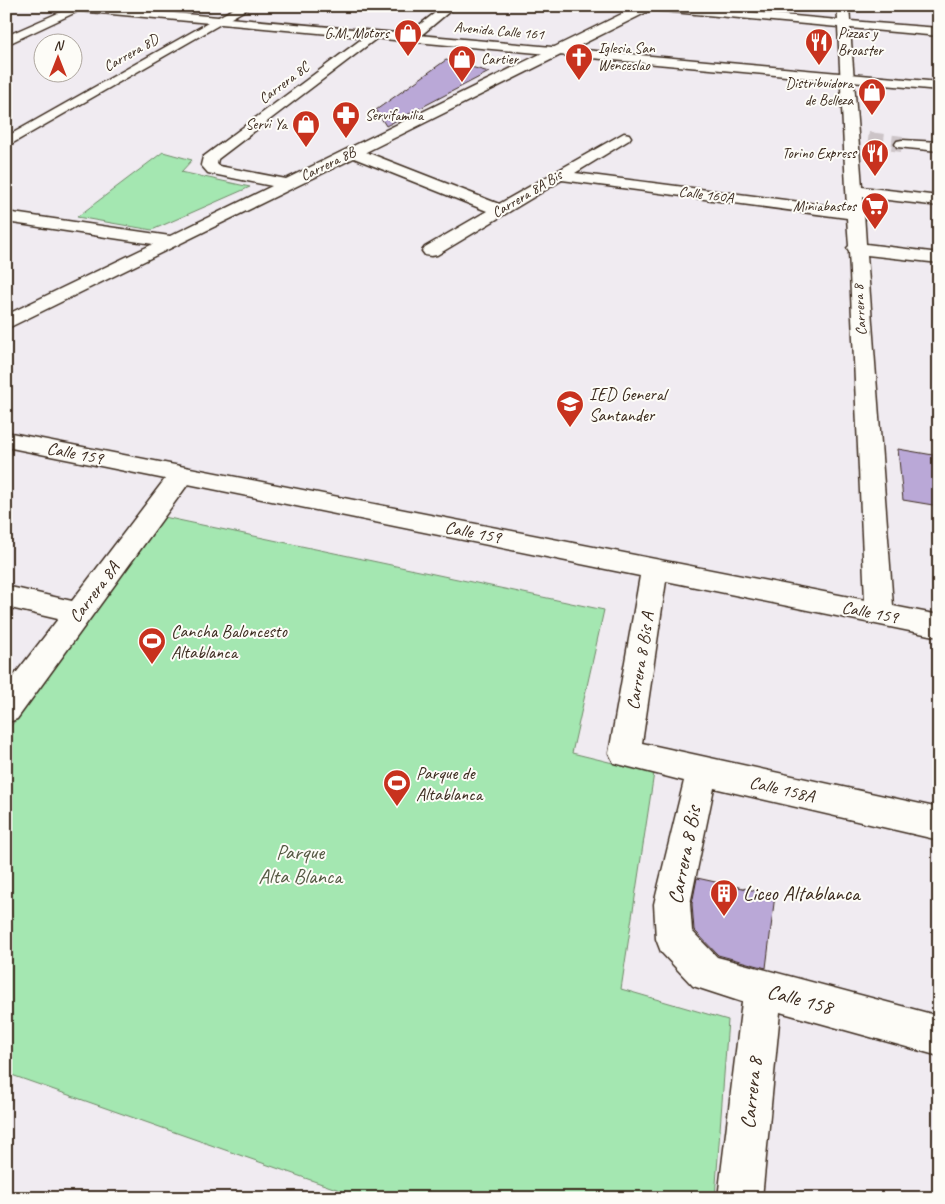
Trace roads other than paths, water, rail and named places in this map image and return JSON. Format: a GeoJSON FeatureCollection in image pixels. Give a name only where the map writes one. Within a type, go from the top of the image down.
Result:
{"type":"FeatureCollection","features":[{"type":"Feature","properties":{"kind":"street","name":"Avenida Calle 161"},"geometry":{"type":"LineString","coordinates":[[57,6],[939,86]]}},
{"type":"Feature","properties":{"kind":"street","name":"Carrera 8D"},"geometry":{"type":"LineString","coordinates":[[6,143],[247,6]]}},
{"type":"Feature","properties":{"kind":"street"},"geometry":{"type":"LineString","coordinates":[[409,39],[451,6]]}},
{"type":"Feature","properties":{"kind":"street"},"geometry":{"type":"LineString","coordinates":[[643,6],[939,32]]}},
{"type":"Feature","properties":{"kind":"street","name":"Carrera 8B"},"geometry":{"type":"LineString","coordinates":[[6,323],[649,6]]}},
{"type":"Feature","properties":{"kind":"street","name":"Carrera 8"},"geometry":{"type":"LineString","coordinates":[[843,6],[847,78],[859,139],[853,191],[854,214],[880,614]]}},
{"type":"Feature","properties":{"kind":"street"},"geometry":{"type":"LineString","coordinates":[[6,41],[82,7]]}},
{"type":"Feature","properties":{"kind":"street","name":"Carrera 8C"},"geometry":{"type":"LineString","coordinates":[[286,184],[214,170],[209,164],[211,157],[375,36]]}},
{"type":"Feature","properties":{"kind":"street","name":"Carrera 8A Bis"},"geometry":{"type":"LineString","coordinates":[[431,251],[624,136]]}},
{"type":"Feature","properties":{"kind":"street"},"geometry":{"type":"LineString","coordinates":[[902,144],[939,147]]}},
{"type":"Feature","properties":{"kind":"street"},"geometry":{"type":"LineString","coordinates":[[353,152],[499,210]]}},
{"type":"Feature","properties":{"kind":"street","name":"Calle 160A"},"geometry":{"type":"LineString","coordinates":[[558,176],[854,214]]}},
{"type":"Feature","properties":{"kind":"street"},"geometry":{"type":"LineString","coordinates":[[853,191],[939,201]]}},
{"type":"Feature","properties":{"kind":"street"},"geometry":{"type":"LineString","coordinates":[[6,217],[171,242]]}},
{"type":"Feature","properties":{"kind":"street"},"geometry":{"type":"LineString","coordinates":[[856,248],[939,258]]}},
{"type":"Feature","properties":{"kind":"street","name":"Calle 159"},"geometry":{"type":"LineString","coordinates":[[6,439],[939,626]]}},
{"type":"Feature","properties":{"kind":"street","name":"Carrera 8A"},"geometry":{"type":"LineString","coordinates":[[6,710],[182,474]]}},
{"type":"Feature","properties":{"kind":"street","name":"Carrera 8 Bis A"},"geometry":{"type":"LineString","coordinates":[[624,753],[654,569]]}},
{"type":"Feature","properties":{"kind":"street"},"geometry":{"type":"LineString","coordinates":[[6,596],[78,614]]}},
{"type":"Feature","properties":{"kind":"street","name":"Calle 158A"},"geometry":{"type":"LineString","coordinates":[[624,753],[939,824]]}},
{"type":"Feature","properties":{"kind":"street","name":"Carrera 8 Bis"},"geometry":{"type":"LineString","coordinates":[[674,939],[672,904],[702,771]]}},
{"type":"Feature","properties":{"kind":"street","name":"Calle 158"},"geometry":{"type":"LineString","coordinates":[[674,939],[706,973],[939,1036]]}},
{"type":"Feature","properties":{"kind":"street","name":"Carrera 8"},"geometry":{"type":"LineString","coordinates":[[740,1198],[763,989]]}},
{"type":"Feature","properties":{"kind":"waterway"},"geometry":{"type":"LineString","coordinates":[[40,6],[68,9]]}},
{"type":"Feature","properties":{"kind":"tunnel"},"geometry":{"type":"LineString","coordinates":[[868,140],[902,144]]}},
{"type":"Feature","properties":{"kind":"place","name":"G.M. Motors"},"geometry":{"type":"Point","coordinates":[408,57]}},
{"type":"Feature","properties":{"kind":"place","name":"Pizzas y Broaster"},"geometry":{"type":"Point","coordinates":[819,66]}},
{"type":"Feature","properties":{"kind":"place","name":"Iglesia San Wenceslao"},"geometry":{"type":"Point","coordinates":[579,81]}},
{"type":"Feature","properties":{"kind":"place","name":"Cartier"},"geometry":{"type":"Point","coordinates":[462,83]}},
{"type":"Feature","properties":{"kind":"place","name":"Distribuidora de Belleza"},"geometry":{"type":"Point","coordinates":[872,116]}},
{"type":"Feature","properties":{"kind":"place","name":"Servifamilia"},"geometry":{"type":"Point","coordinates":[346,139]}},
{"type":"Feature","properties":{"kind":"place","name":"Servi Ya"},"geometry":{"type":"Point","coordinates":[306,148]}},
{"type":"Feature","properties":{"kind":"place","name":"Torino Express"},"geometry":{"type":"Point","coordinates":[875,177]}},
{"type":"Feature","properties":{"kind":"place","name":"Miniabastos"},"geometry":{"type":"Point","coordinates":[875,230]}},
{"type":"Feature","properties":{"kind":"place","name":"IED General Santander"},"geometry":{"type":"Point","coordinates":[570,428]}},
{"type":"Feature","properties":{"kind":"place","name":"Cancha Baloncesto Altablanca"},"geometry":{"type":"Point","coordinates":[152,665]}},
{"type":"Feature","properties":{"kind":"place","name":"Parque de Altablanca"},"geometry":{"type":"Point","coordinates":[397,807]}},
{"type":"Feature","properties":{"kind":"place","name":"Liceo Altablanca"},"geometry":{"type":"Point","coordinates":[724,917]}},
{"type":"Feature","properties":{"kind":"park label","name":"Parque Alta Blanca"},"geometry":{"type":"Point","coordinates":[300,864]}}]}
